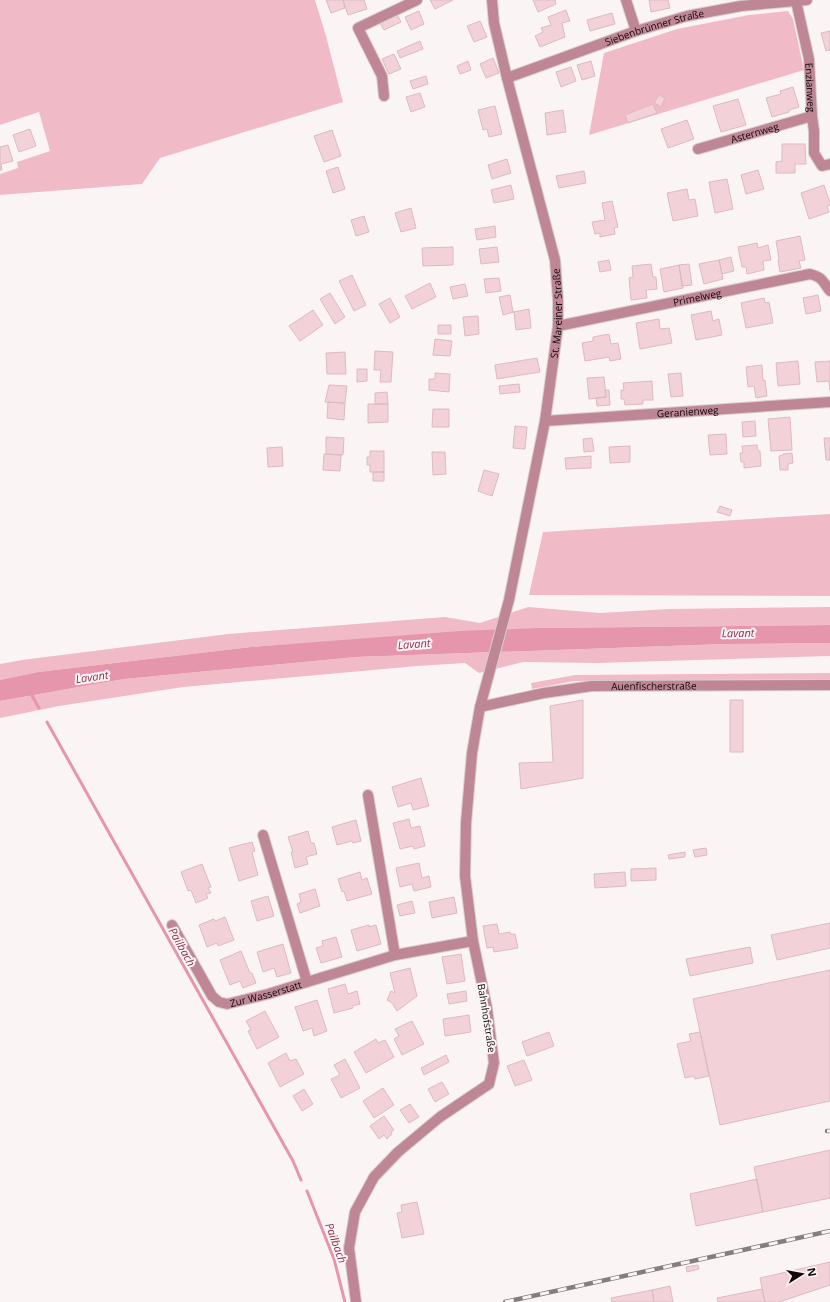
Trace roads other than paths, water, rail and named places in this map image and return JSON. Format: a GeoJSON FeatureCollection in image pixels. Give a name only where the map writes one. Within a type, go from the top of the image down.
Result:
{"type":"FeatureCollection","features":[{"type":"Feature","properties":{"kind":"street"},"geometry":{"type":"LineString","coordinates":[[384,96],[382,76],[358,28],[417,0]]}},
{"type":"Feature","properties":{"kind":"street","name":"St. Mareiner Straße"},"geometry":{"type":"LineString","coordinates":[[488,676],[507,606],[526,519],[545,421],[558,326],[558,300],[554,260],[507,78],[494,23],[492,0]]}},
{"type":"Feature","properties":{"kind":"street"},"geometry":{"type":"LineString","coordinates":[[626,0],[636,32]]}},
{"type":"Feature","properties":{"kind":"street","name":"Siebenbrünner Straße"},"geometry":{"type":"LineString","coordinates":[[507,78],[636,32],[687,16],[741,3],[808,0]]}},
{"type":"Feature","properties":{"kind":"street","name":"Enzianweg"},"geometry":{"type":"LineString","coordinates":[[796,1],[809,59],[814,152],[822,166],[830,164]]}},
{"type":"Feature","properties":{"kind":"street","name":"Asternweg"},"geometry":{"type":"LineString","coordinates":[[698,149],[812,116]]}},
{"type":"Feature","properties":{"kind":"street","name":"Primelweg"},"geometry":{"type":"LineString","coordinates":[[558,326],[810,274],[817,276],[824,281],[830,291]]}},
{"type":"Feature","properties":{"kind":"street","name":"Geranienweg"},"geometry":{"type":"LineString","coordinates":[[545,421],[830,402]]}},
{"type":"Feature","properties":{"kind":"street","name":"Bahnhofstraße"},"geometry":{"type":"LineString","coordinates":[[356,1302],[349,1248],[355,1212],[374,1177],[398,1152],[440,1116],[489,1084],[494,1063],[488,1008],[473,941],[465,876],[466,823],[472,753],[480,707],[488,676]]}},
{"type":"Feature","properties":{"kind":"street","name":"Auenfischerstraße"},"geometry":{"type":"LineString","coordinates":[[480,707],[552,692],[592,686],[830,685]]}},
{"type":"Feature","properties":{"kind":"street"},"geometry":{"type":"LineString","coordinates":[[368,795],[395,955]]}},
{"type":"Feature","properties":{"kind":"street","name":"Zur Wasserstatt"},"geometry":{"type":"LineString","coordinates":[[263,835],[307,982]]}},
{"type":"Feature","properties":{"kind":"street","name":"Zur Wasserstatt"},"geometry":{"type":"LineString","coordinates":[[172,924],[212,996],[219,1002],[227,1004],[268,994],[395,955],[473,941]]}},
{"type":"Feature","properties":{"kind":"water","name":"Lavant"},"geometry":{"type":"Polygon","coordinates":[[[830,625],[830,643],[725,644],[356,657],[124,679],[0,701],[0,680],[38,672],[251,647],[460,631],[537,628],[830,625]]]}},
{"type":"Feature","properties":{"kind":"waterway","name":"Pailbach"},"geometry":{"type":"LineString","coordinates":[[30,692],[39,708]]}},
{"type":"Feature","properties":{"kind":"waterway","name":"Pailbach"},"geometry":{"type":"LineString","coordinates":[[47,722],[293,1161],[301,1180]]}},
{"type":"Feature","properties":{"kind":"waterway","name":"Pailbach"},"geometry":{"type":"LineString","coordinates":[[307,1191],[334,1259],[345,1302]]}},
{"type":"Feature","properties":{"kind":"railway"},"geometry":{"type":"LineString","coordinates":[[505,1302],[830,1231]]}}]}
